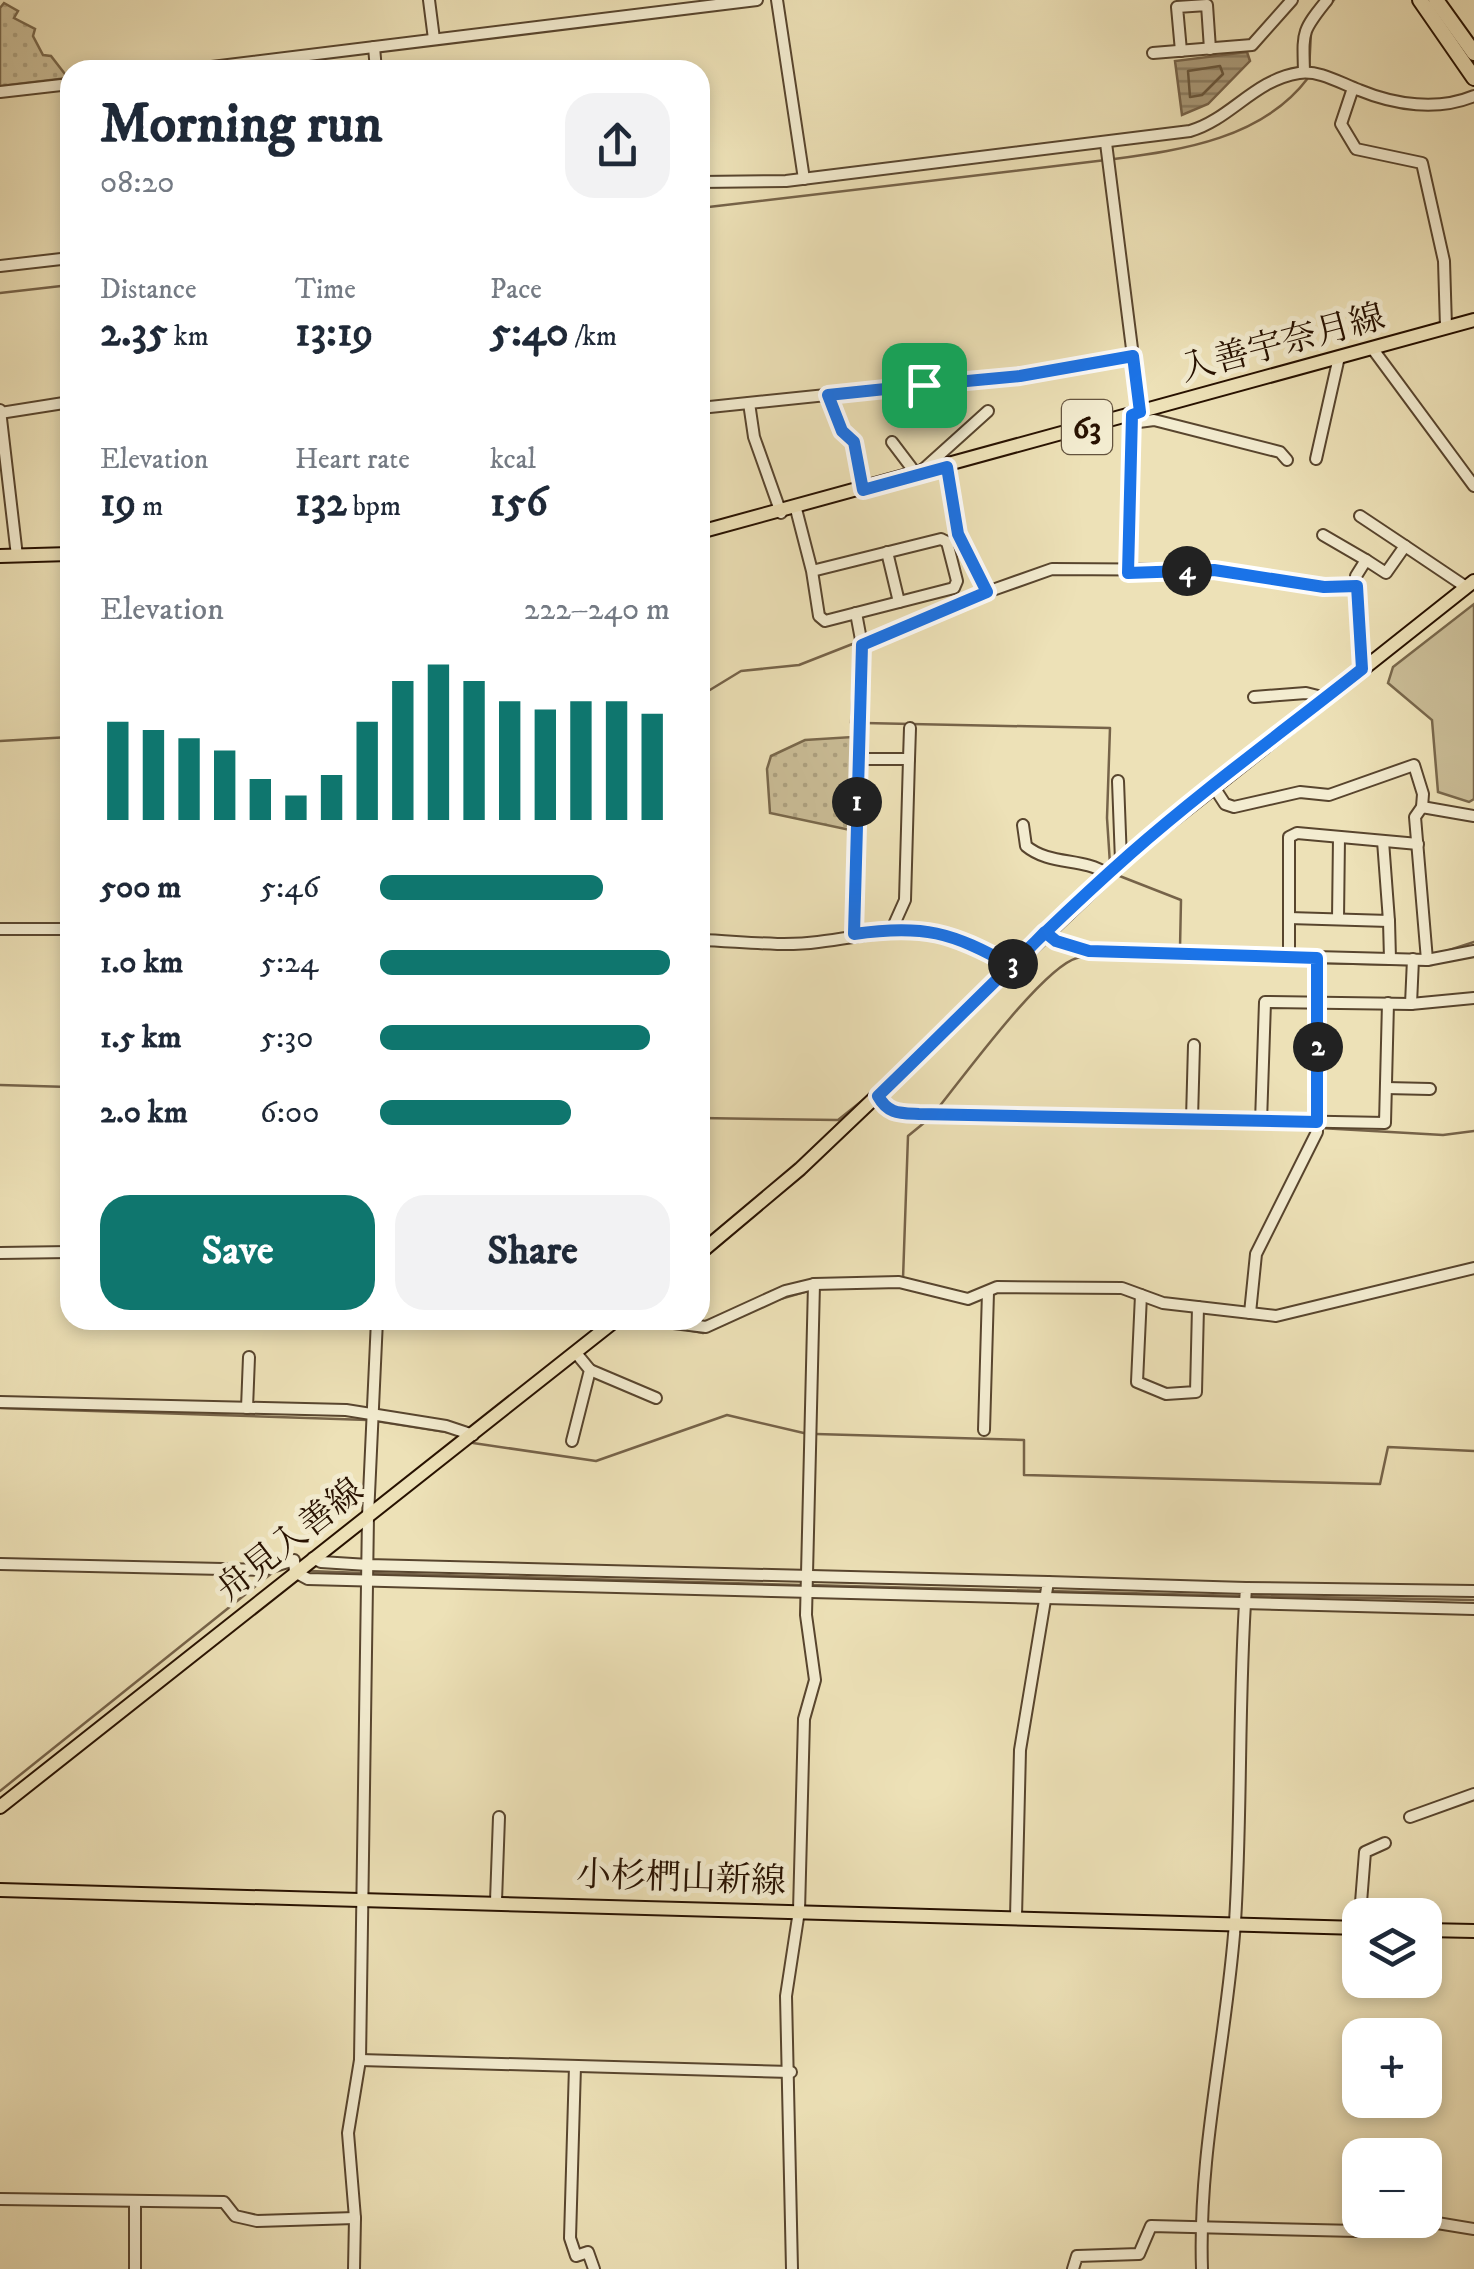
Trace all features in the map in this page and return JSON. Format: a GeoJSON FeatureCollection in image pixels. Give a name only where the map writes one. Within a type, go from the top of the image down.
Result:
{"type":"FeatureCollection","features":[{"type":"Feature","properties":{"kind":"highway"},"geometry":{"type":"LineString","coordinates":[[1428,1],[1474,53]]}},
{"type":"Feature","properties":{"kind":"highway"},"geometry":{"type":"LineString","coordinates":[[1428,1],[1474,78]]}},
{"type":"Feature","properties":{"kind":"main road","name":"入善宇奈月線"},"geometry":{"type":"LineString","coordinates":[[710,530],[1134,417],[1474,320]]}},
{"type":"Feature","properties":{"kind":"main road"},"geometry":{"type":"LineString","coordinates":[[0,556],[60,554]]}},
{"type":"Feature","properties":{"kind":"main road"},"geometry":{"type":"LineString","coordinates":[[710,1244],[800,1169],[1108,874],[1470,584]]}},
{"type":"Feature","properties":{"kind":"main road","name":"舟見入善線"},"geometry":{"type":"LineString","coordinates":[[0,1806],[604,1330]]}},
{"type":"Feature","properties":{"kind":"main road","name":"小杉椚山新線"},"geometry":{"type":"LineString","coordinates":[[0,1890],[364,1897],[1342,1928]]}},
{"type":"Feature","properties":{"kind":"main road"},"geometry":{"type":"LineString","coordinates":[[1442,1930],[1474,1931]]}},
{"type":"Feature","properties":{"kind":"street"},"geometry":{"type":"LineString","coordinates":[[429,0],[434,38]]}},
{"type":"Feature","properties":{"kind":"street"},"geometry":{"type":"LineString","coordinates":[[268,60],[757,0]]}},
{"type":"Feature","properties":{"kind":"street"},"geometry":{"type":"LineString","coordinates":[[777,0],[804,179]]}},
{"type":"Feature","properties":{"kind":"street"},"geometry":{"type":"LineString","coordinates":[[1153,53],[1252,46],[1292,0]]}},
{"type":"Feature","properties":{"kind":"street"},"geometry":{"type":"LineString","coordinates":[[1304,72],[1302,36],[1306,22],[1327,0]]}},
{"type":"Feature","properties":{"kind":"street"},"geometry":{"type":"LineString","coordinates":[[1181,51],[1178,8],[1192,6],[1207,5],[1210,48]]}},
{"type":"Feature","properties":{"kind":"street"},"geometry":{"type":"LineString","coordinates":[[374,47],[375,60]]}},
{"type":"Feature","properties":{"kind":"street"},"geometry":{"type":"LineString","coordinates":[[710,182],[804,179],[1106,142],[1211,124],[1250,92],[1304,72],[1402,102],[1430,105],[1474,96]]}},
{"type":"Feature","properties":{"kind":"street"},"geometry":{"type":"LineString","coordinates":[[0,92],[60,85]]}},
{"type":"Feature","properties":{"kind":"street"},"geometry":{"type":"LineString","coordinates":[[1353,88],[1341,124],[1356,150],[1422,163],[1444,261],[1446,327]]}},
{"type":"Feature","properties":{"kind":"street"},"geometry":{"type":"LineString","coordinates":[[1106,142],[1133,356],[1128,573]]}},
{"type":"Feature","properties":{"kind":"street"},"geometry":{"type":"LineString","coordinates":[[0,266],[60,259]]}},
{"type":"Feature","properties":{"kind":"street"},"geometry":{"type":"LineString","coordinates":[[1372,348],[1474,486]]}},
{"type":"Feature","properties":{"kind":"street"},"geometry":{"type":"LineString","coordinates":[[710,407],[1020,376],[1133,356]]}},
{"type":"Feature","properties":{"kind":"street"},"geometry":{"type":"LineString","coordinates":[[1316,459],[1340,357]]}},
{"type":"Feature","properties":{"kind":"street"},"geometry":{"type":"LineString","coordinates":[[828,395],[842,431],[854,442],[863,490]]}},
{"type":"Feature","properties":{"kind":"street"},"geometry":{"type":"LineString","coordinates":[[17,556],[0,412],[60,403]]}},
{"type":"Feature","properties":{"kind":"street"},"geometry":{"type":"LineString","coordinates":[[749,403],[754,437],[781,513]]}},
{"type":"Feature","properties":{"kind":"street"},"geometry":{"type":"LineString","coordinates":[[892,442],[917,475],[988,411]]}},
{"type":"Feature","properties":{"kind":"street"},"geometry":{"type":"LineString","coordinates":[[1134,417],[1280,452],[1287,460]]}},
{"type":"Feature","properties":{"kind":"street"},"geometry":{"type":"LineString","coordinates":[[947,467],[958,534],[987,592]]}},
{"type":"Feature","properties":{"kind":"street"},"geometry":{"type":"LineString","coordinates":[[796,509],[819,616],[825,621],[954,588],[957,581],[947,542],[941,539],[812,570]]}},
{"type":"Feature","properties":{"kind":"street"},"geometry":{"type":"LineString","coordinates":[[1360,516],[1470,584]]}},
{"type":"Feature","properties":{"kind":"street"},"geometry":{"type":"LineString","coordinates":[[1323,535],[1386,573],[1404,546]]}},
{"type":"Feature","properties":{"kind":"street"},"geometry":{"type":"LineString","coordinates":[[888,552],[899,602]]}},
{"type":"Feature","properties":{"kind":"street"},"geometry":{"type":"LineString","coordinates":[[1362,669],[1356,576],[1366,560]]}},
{"type":"Feature","properties":{"kind":"street"},"geometry":{"type":"LineString","coordinates":[[862,645],[1038,571],[1214,570],[1324,587],[1357,586]]}},
{"type":"Feature","properties":{"kind":"street"},"geometry":{"type":"LineString","coordinates":[[854,934],[862,645],[856,613]]}},
{"type":"Feature","properties":{"kind":"street"},"geometry":{"type":"LineString","coordinates":[[1254,697],[1306,694],[1326,698]]}},
{"type":"Feature","properties":{"kind":"street"},"geometry":{"type":"LineString","coordinates":[[892,929],[906,900],[910,728]]}},
{"type":"Feature","properties":{"kind":"street"},"geometry":{"type":"LineString","coordinates":[[858,759],[909,759]]}},
{"type":"Feature","properties":{"kind":"street"},"geometry":{"type":"LineString","coordinates":[[1214,787],[1225,804],[1234,807],[1300,792],[1329,795],[1414,765],[1423,794],[1422,807],[1415,817],[1427,960]]}},
{"type":"Feature","properties":{"kind":"street"},"geometry":{"type":"LineString","coordinates":[[1118,781],[1122,862]]}},
{"type":"Feature","properties":{"kind":"street"},"geometry":{"type":"LineString","coordinates":[[1422,807],[1474,816]]}},
{"type":"Feature","properties":{"kind":"street"},"geometry":{"type":"LineString","coordinates":[[1023,825],[1026,846],[1039,857],[1098,867],[1108,874]]}},
{"type":"Feature","properties":{"kind":"street"},"geometry":{"type":"LineString","coordinates":[[1289,956],[1289,837],[1296,832],[1418,844]]}},
{"type":"Feature","properties":{"kind":"street"},"geometry":{"type":"LineString","coordinates":[[1338,920],[1339,837]]}},
{"type":"Feature","properties":{"kind":"street"},"geometry":{"type":"LineString","coordinates":[[1383,841],[1390,959]]}},
{"type":"Feature","properties":{"kind":"street"},"geometry":{"type":"LineString","coordinates":[[1289,918],[1389,921]]}},
{"type":"Feature","properties":{"kind":"street"},"geometry":{"type":"LineString","coordinates":[[0,928],[60,929]]}},
{"type":"Feature","properties":{"kind":"street"},"geometry":{"type":"LineString","coordinates":[[710,940],[816,942],[892,929],[947,934],[1012,966]]}},
{"type":"Feature","properties":{"kind":"street"},"geometry":{"type":"LineString","coordinates":[[1045,932],[1056,941],[1089,951],[1427,960],[1474,950]]}},
{"type":"Feature","properties":{"kind":"street"},"geometry":{"type":"LineString","coordinates":[[1250,1313],[1256,1254],[1317,1132],[1317,958]]}},
{"type":"Feature","properties":{"kind":"street"},"geometry":{"type":"LineString","coordinates":[[1412,1004],[1413,959]]}},
{"type":"Feature","properties":{"kind":"street"},"geometry":{"type":"LineString","coordinates":[[1261,1122],[1265,1002],[1412,1004],[1474,998]]}},
{"type":"Feature","properties":{"kind":"street"},"geometry":{"type":"LineString","coordinates":[[878,1096],[884,1108],[894,1112],[1385,1123],[1388,1003]]}},
{"type":"Feature","properties":{"kind":"street"},"geometry":{"type":"LineString","coordinates":[[1192,1120],[1194,1044]]}},
{"type":"Feature","properties":{"kind":"street"},"geometry":{"type":"LineString","coordinates":[[1386,1088],[1430,1090]]}},
{"type":"Feature","properties":{"kind":"street"},"geometry":{"type":"LineString","coordinates":[[0,1253],[60,1252]]}},
{"type":"Feature","properties":{"kind":"street"},"geometry":{"type":"LineString","coordinates":[[710,1325],[785,1291],[814,1284],[899,1282],[968,1300],[997,1286],[1122,1288],[1198,1308],[1294,1314],[1318,1303],[1474,1268]]}},
{"type":"Feature","properties":{"kind":"street"},"geometry":{"type":"LineString","coordinates":[[792,2269],[791,2072],[786,1996],[799,1911],[804,1719],[816,1664],[806,1593],[814,1284]]}},
{"type":"Feature","properties":{"kind":"street"},"geometry":{"type":"LineString","coordinates":[[984,1430],[988,1292]]}},
{"type":"Feature","properties":{"kind":"street"},"geometry":{"type":"LineString","coordinates":[[1141,1295],[1138,1382],[1166,1394],[1196,1392],[1198,1308]]}},
{"type":"Feature","properties":{"kind":"street"},"geometry":{"type":"LineString","coordinates":[[354,2269],[356,2218],[348,2133],[360,2060],[368,1516],[377,1330]]}},
{"type":"Feature","properties":{"kind":"street"},"geometry":{"type":"LineString","coordinates":[[576,1353],[590,1370],[656,1398]]}},
{"type":"Feature","properties":{"kind":"street"},"geometry":{"type":"LineString","coordinates":[[247,1408],[249,1357]]}},
{"type":"Feature","properties":{"kind":"street"},"geometry":{"type":"LineString","coordinates":[[572,1441],[590,1370]]}},
{"type":"Feature","properties":{"kind":"street"},"geometry":{"type":"LineString","coordinates":[[0,1402],[375,1415],[446,1426],[473,1435]]}},
{"type":"Feature","properties":{"kind":"street"},"geometry":{"type":"LineString","coordinates":[[313,1558],[368,1573],[806,1593],[1474,1610]]}},
{"type":"Feature","properties":{"kind":"street"},"geometry":{"type":"LineString","coordinates":[[0,1564],[262,1570],[294,1560],[295,1572],[308,1580],[368,1573],[1474,1591]]}},
{"type":"Feature","properties":{"kind":"street"},"geometry":{"type":"LineString","coordinates":[[1016,1918],[1020,1750],[1048,1582]]}},
{"type":"Feature","properties":{"kind":"street"},"geometry":{"type":"LineString","coordinates":[[1202,2269],[1200,2226],[1210,2104],[1235,1925],[1246,1588]]}},
{"type":"Feature","properties":{"kind":"street"},"geometry":{"type":"LineString","coordinates":[[1410,1817],[1474,1794]]}},
{"type":"Feature","properties":{"kind":"street"},"geometry":{"type":"LineString","coordinates":[[496,1901],[499,1817]]}},
{"type":"Feature","properties":{"kind":"street"},"geometry":{"type":"LineString","coordinates":[[1362,1898],[1366,1852],[1385,1843]]}},
{"type":"Feature","properties":{"kind":"street"},"geometry":{"type":"LineString","coordinates":[[360,2060],[791,2072]]}},
{"type":"Feature","properties":{"kind":"street"},"geometry":{"type":"LineString","coordinates":[[575,2066],[570,2238],[576,2256],[588,2252],[594,2269]]}},
{"type":"Feature","properties":{"kind":"street"},"geometry":{"type":"LineString","coordinates":[[0,2199],[224,2202],[235,2216],[256,2221],[356,2218]]}},
{"type":"Feature","properties":{"kind":"street"},"geometry":{"type":"LineString","coordinates":[[135,2200],[135,2269]]}},
{"type":"Feature","properties":{"kind":"street"},"geometry":{"type":"LineString","coordinates":[[1074,2269],[1077,2256],[1088,2252],[1139,2254],[1151,2226],[1357,2231],[1425,2221],[1474,2229]]}},
{"type":"Feature","properties":{"kind":"shaded area"},"geometry":{"type":"Polygon","coordinates":[[[4,3],[18,11],[14,18],[35,29],[33,36],[43,55],[51,56],[60,68],[60,79],[0,86],[0,8],[4,3]]]}},
{"type":"Feature","properties":{"kind":"shaded area"},"geometry":{"type":"Polygon","coordinates":[[[1474,604],[1474,799],[1469,802],[1438,792],[1432,720],[1388,683],[1393,667],[1474,604]]]}},
{"type":"Feature","properties":{"kind":"shaded area"},"geometry":{"type":"Polygon","coordinates":[[[852,737],[850,830],[770,813],[767,769],[771,756],[805,740],[852,737]]]}},
{"type":"Feature","properties":{"kind":"water"},"geometry":{"type":"Polygon","coordinates":[[[1247,52],[1250,61],[1208,104],[1182,115],[1175,61],[1247,52]]]}},
{"type":"Feature","properties":{"kind":"waterway"},"geometry":{"type":"LineString","coordinates":[[1329,6],[1334,0]]}},
{"type":"Feature","properties":{"kind":"waterway"},"geometry":{"type":"LineString","coordinates":[[1309,70],[1311,33]]}},
{"type":"Feature","properties":{"kind":"waterway"},"geometry":{"type":"LineString","coordinates":[[1114,159],[1194,145],[1245,128],[1290,98],[1308,78]]}},
{"type":"Feature","properties":{"kind":"waterway"},"geometry":{"type":"LineString","coordinates":[[710,207],[1106,160]]}},
{"type":"Feature","properties":{"kind":"waterway"},"geometry":{"type":"LineString","coordinates":[[0,293],[60,286]]}},
{"type":"Feature","properties":{"kind":"waterway"},"geometry":{"type":"LineString","coordinates":[[710,690],[741,671],[799,665],[855,643],[851,723],[856,723]]}},
{"type":"Feature","properties":{"kind":"waterway"},"geometry":{"type":"LineString","coordinates":[[864,723],[1110,728],[1110,864]]}},
{"type":"Feature","properties":{"kind":"waterway"},"geometry":{"type":"LineString","coordinates":[[0,741],[60,738]]}},
{"type":"Feature","properties":{"kind":"waterway"},"geometry":{"type":"LineString","coordinates":[[1117,875],[1181,900],[1180,948]]}},
{"type":"Feature","properties":{"kind":"waterway"},"geometry":{"type":"LineString","coordinates":[[1437,954],[1474,942]]}},
{"type":"Feature","properties":{"kind":"waterway"},"geometry":{"type":"LineString","coordinates":[[935,1112],[1024,1002],[1062,966],[1077,958],[1100,955],[1178,960]]}},
{"type":"Feature","properties":{"kind":"waterway"},"geometry":{"type":"LineString","coordinates":[[1180,956],[1180,960],[1312,963]]}},
{"type":"Feature","properties":{"kind":"waterway"},"geometry":{"type":"LineString","coordinates":[[1320,963],[1407,965]]}},
{"type":"Feature","properties":{"kind":"waterway"},"geometry":{"type":"LineString","coordinates":[[1415,965],[1432,965]]}},
{"type":"Feature","properties":{"kind":"waterway"},"geometry":{"type":"LineString","coordinates":[[0,1085],[60,1087]]}},
{"type":"Feature","properties":{"kind":"waterway"},"geometry":{"type":"LineString","coordinates":[[710,1118],[838,1120],[868,1096]]}},
{"type":"Feature","properties":{"kind":"waterway"},"geometry":{"type":"LineString","coordinates":[[899,1117],[925,1121]]}},
{"type":"Feature","properties":{"kind":"waterway"},"geometry":{"type":"LineString","coordinates":[[903,1279],[908,1136],[930,1118]]}},
{"type":"Feature","properties":{"kind":"waterway"},"geometry":{"type":"LineString","coordinates":[[1190,1124],[1312,1127]]}},
{"type":"Feature","properties":{"kind":"waterway"},"geometry":{"type":"LineString","coordinates":[[1320,1128],[1443,1135],[1474,1131]]}},
{"type":"Feature","properties":{"kind":"waterway"},"geometry":{"type":"LineString","coordinates":[[777,1300],[808,1291]]}},
{"type":"Feature","properties":{"kind":"waterway"},"geometry":{"type":"LineString","coordinates":[[687,1330],[703,1333],[725,1324]]}},
{"type":"Feature","properties":{"kind":"waterway"},"geometry":{"type":"LineString","coordinates":[[0,1408],[368,1420]]}},
{"type":"Feature","properties":{"kind":"waterway"},"geometry":{"type":"LineString","coordinates":[[473,1443],[596,1461],[727,1415],[808,1434]]}},
{"type":"Feature","properties":{"kind":"waterway"},"geometry":{"type":"LineString","coordinates":[[376,1421],[452,1433]]}},
{"type":"Feature","properties":{"kind":"waterway"},"geometry":{"type":"LineString","coordinates":[[816,1434],[1024,1440],[1024,1475],[1380,1484],[1388,1447],[1474,1451]]}},
{"type":"Feature","properties":{"kind":"waterway"},"geometry":{"type":"LineString","coordinates":[[310,1571],[362,1573]]}},
{"type":"Feature","properties":{"kind":"waterway"},"geometry":{"type":"LineString","coordinates":[[0,1791],[272,1573]]}},
{"type":"Feature","properties":{"kind":"waterway"},"geometry":{"type":"LineString","coordinates":[[370,1573],[801,1585]]}},
{"type":"Feature","properties":{"kind":"waterway"},"geometry":{"type":"LineString","coordinates":[[809,1585],[1041,1591]]}},
{"type":"Feature","properties":{"kind":"waterway"},"geometry":{"type":"LineString","coordinates":[[1049,1591],[1241,1596]]}},
{"type":"Feature","properties":{"kind":"waterway"},"geometry":{"type":"LineString","coordinates":[[1249,1596],[1474,1600]]}},
{"type":"Feature","properties":{"kind":"route"},"geometry":{"type":"LineString","coordinates":[[924,385],[828,395],[842,431],[854,442],[863,490],[947,467],[958,534],[980,570],[987,592],[862,645],[854,934],[917,928],[947,934],[1012,966],[1045,932],[1056,941],[1089,951],[1317,958],[1317,1122],[919,1114],[884,1108],[878,1096],[1012,966],[1045,932],[1087,892],[1362,669],[1357,586],[1324,587],[1214,570],[1128,573],[1132,415],[1140,412],[1133,356],[1020,376],[924,385]]}}]}
